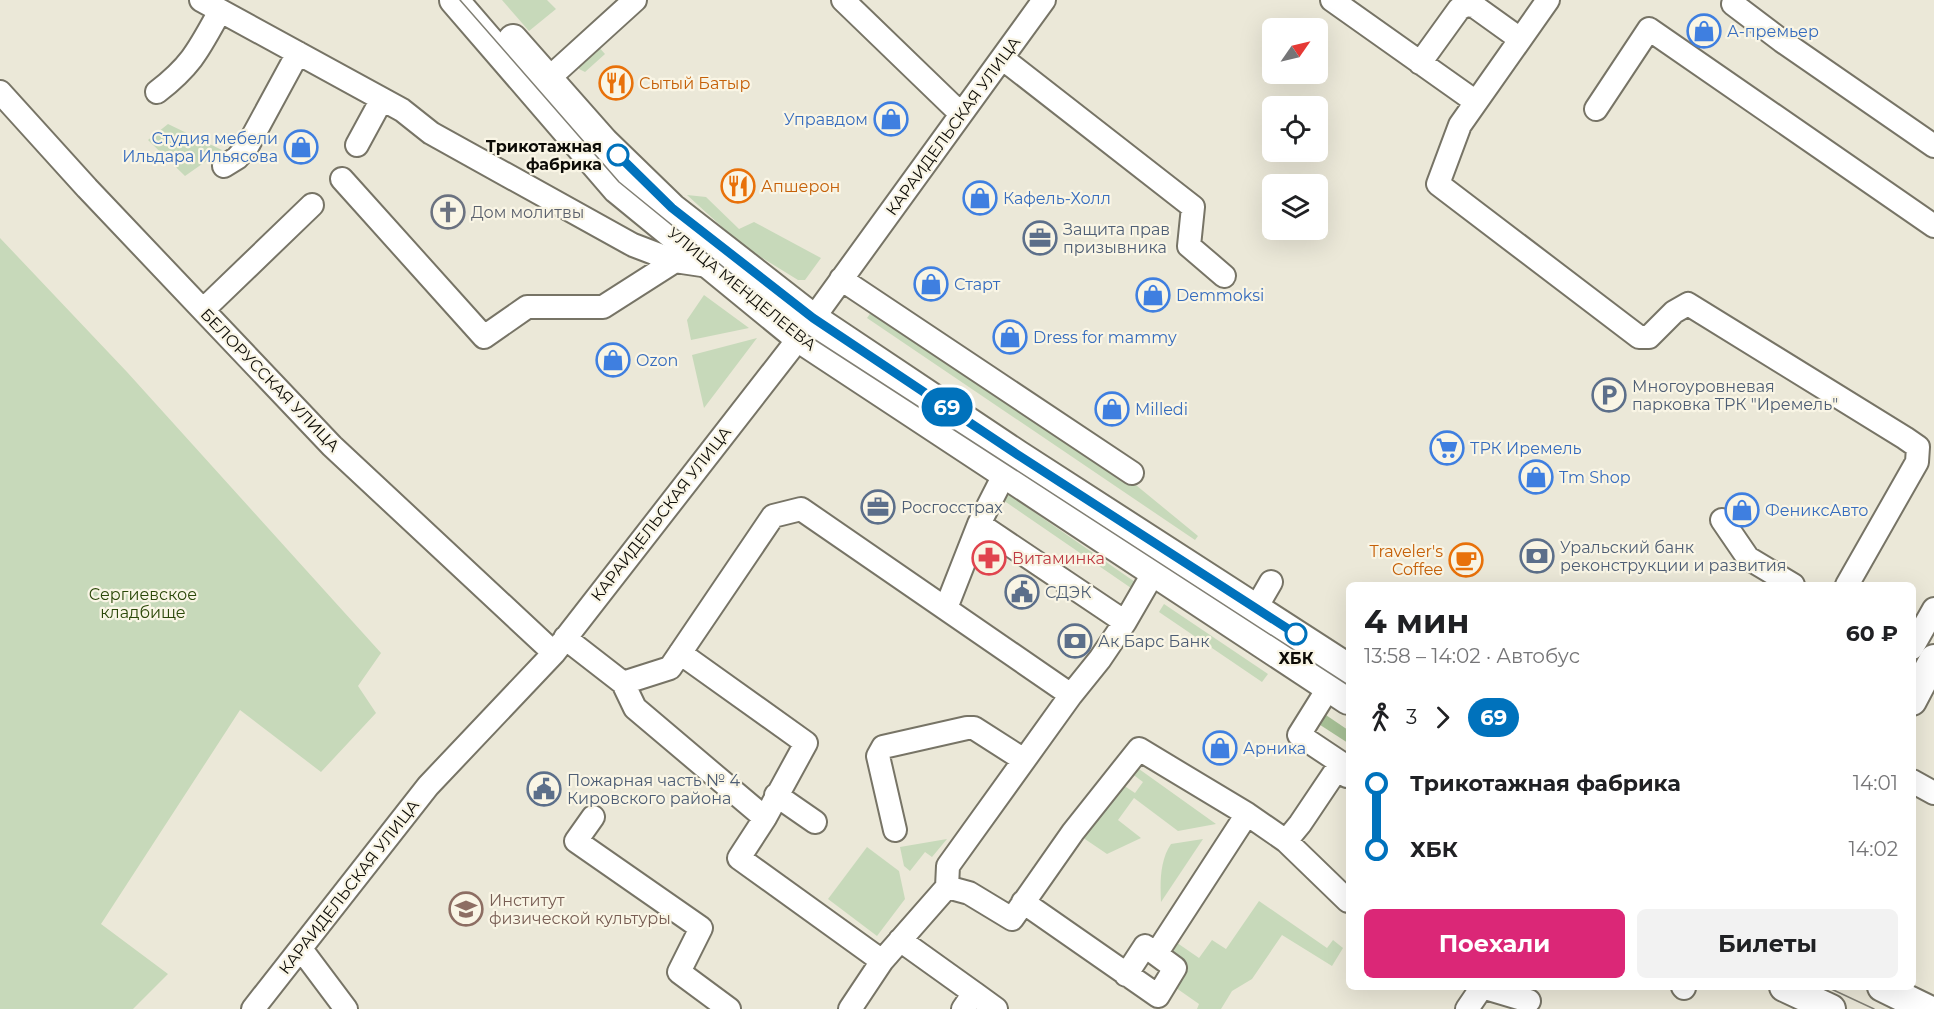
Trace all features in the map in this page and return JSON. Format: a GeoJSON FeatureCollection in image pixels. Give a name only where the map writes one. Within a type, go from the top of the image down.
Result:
{"type":"FeatureCollection","features":[{"type":"Feature","properties":{"kind":"main road","name":"УЛИЦА МЕНДЕЛЕЕВА"},"geometry":{"type":"LineString","coordinates":[[454,0],[617,189],[722,260],[806,328],[1005,473],[1154,572],[1342,685]]}},
{"type":"Feature","properties":{"kind":"main road","name":"УЛИЦА МЕНДЕЛЕЕВА"},"geometry":{"type":"LineString","coordinates":[[479,0],[604,142],[722,260]]}},
{"type":"Feature","properties":{"kind":"main road","name":"УЛИЦА МЕНДЕЛЕЕВА"},"geometry":{"type":"LineString","coordinates":[[806,328],[1018,455],[1256,608],[1342,685]]}},
{"type":"Feature","properties":{"kind":"main road"},"geometry":{"type":"LineString","coordinates":[[1916,683],[1922,657]]}},
{"type":"Feature","properties":{"kind":"main road"},"geometry":{"type":"LineString","coordinates":[[1888,990],[1927,1009]]}},
{"type":"Feature","properties":{"kind":"main road"},"geometry":{"type":"LineString","coordinates":[[1785,993],[1831,1009]]}},
{"type":"Feature","properties":{"kind":"street"},"geometry":{"type":"LineString","coordinates":[[548,79],[635,0]]}},
{"type":"Feature","properties":{"kind":"street"},"geometry":{"type":"LineString","coordinates":[[843,0],[961,114]]}},
{"type":"Feature","properties":{"kind":"street","name":"КАРАИДЕЛЬСКАЯ УЛИЦА"},"geometry":{"type":"LineString","coordinates":[[253,1009],[428,786],[559,646],[806,328],[1044,0]]}},
{"type":"Feature","properties":{"kind":"street"},"geometry":{"type":"LineString","coordinates":[[1332,0],[1476,102]]}},
{"type":"Feature","properties":{"kind":"street"},"geometry":{"type":"LineString","coordinates":[[1548,0],[1460,125],[1438,184],[1639,336],[1649,338],[1674,312],[1688,304],[1918,447],[1925,468],[1849,582]]}},
{"type":"Feature","properties":{"kind":"street"},"geometry":{"type":"LineString","coordinates":[[1735,0],[1733,4],[1782,41],[1934,146]]}},
{"type":"Feature","properties":{"kind":"street"},"geometry":{"type":"LineString","coordinates":[[157,92],[182,73],[192,61],[210,5],[382,99],[408,114],[431,133],[622,239],[675,261],[722,260]]}},
{"type":"Feature","properties":{"kind":"street"},"geometry":{"type":"LineString","coordinates":[[1420,63],[1459,9],[1466,5],[1474,6],[1520,39]]}},
{"type":"Feature","properties":{"kind":"street"},"geometry":{"type":"LineString","coordinates":[[1596,109],[1649,29],[1934,226]]}},
{"type":"Feature","properties":{"kind":"street"},"geometry":{"type":"LineString","coordinates":[[224,166],[239,156],[247,147],[298,53]]}},
{"type":"Feature","properties":{"kind":"street"},"geometry":{"type":"LineString","coordinates":[[1002,58],[1193,207],[1189,246],[1224,276]]}},
{"type":"Feature","properties":{"kind":"street","name":"БЕЛОРУССКАЯ УЛИЦА"},"geometry":{"type":"LineString","coordinates":[[0,92],[87,188],[332,446],[559,646],[623,683]]}},
{"type":"Feature","properties":{"kind":"street"},"geometry":{"type":"LineString","coordinates":[[357,145],[382,99]]}},
{"type":"Feature","properties":{"kind":"street"},"geometry":{"type":"LineString","coordinates":[[342,178],[484,338],[527,307],[603,307],[675,261]]}},
{"type":"Feature","properties":{"kind":"street"},"geometry":{"type":"LineString","coordinates":[[203,310],[312,205]]}},
{"type":"Feature","properties":{"kind":"street"},"geometry":{"type":"LineString","coordinates":[[842,279],[1132,473]]}},
{"type":"Feature","properties":{"kind":"street"},"geometry":{"type":"LineString","coordinates":[[946,608],[979,524],[1005,473]]}},
{"type":"Feature","properties":{"kind":"street"},"geometry":{"type":"LineString","coordinates":[[765,818],[635,708],[623,683],[670,668],[773,516],[801,509],[1071,695]]}},
{"type":"Feature","properties":{"kind":"street"},"geometry":{"type":"LineString","coordinates":[[1722,520],[1748,558],[1788,582]]}},
{"type":"Feature","properties":{"kind":"street"},"geometry":{"type":"LineString","coordinates":[[979,524],[1125,622]]}},
{"type":"Feature","properties":{"kind":"street"},"geometry":{"type":"LineString","coordinates":[[850,1009],[882,961],[947,887],[948,866],[1071,695],[1100,659],[1154,572]]}},
{"type":"Feature","properties":{"kind":"street"},"geometry":{"type":"LineString","coordinates":[[1256,608],[1271,582]]}},
{"type":"Feature","properties":{"kind":"street"},"geometry":{"type":"LineString","coordinates":[[1922,657],[1934,609]]}},
{"type":"Feature","properties":{"kind":"street"},"geometry":{"type":"LineString","coordinates":[[680,653],[806,743],[765,818],[739,858],[882,961]]}},
{"type":"Feature","properties":{"kind":"street"},"geometry":{"type":"LineString","coordinates":[[1286,841],[1345,771],[1299,735],[1342,685]]}},
{"type":"Feature","properties":{"kind":"street"},"geometry":{"type":"LineString","coordinates":[[895,830],[878,756],[884,747],[974,728],[1024,760]]}},
{"type":"Feature","properties":{"kind":"street"},"geometry":{"type":"LineString","coordinates":[[947,887],[969,893],[1012,919],[1073,832],[1139,749],[1247,814],[1286,841],[1346,899]]}},
{"type":"Feature","properties":{"kind":"street"},"geometry":{"type":"LineString","coordinates":[[1916,783],[1934,793]]}},
{"type":"Feature","properties":{"kind":"street"},"geometry":{"type":"LineString","coordinates":[[776,795],[815,822]]}},
{"type":"Feature","properties":{"kind":"street"},"geometry":{"type":"LineString","coordinates":[[1156,954],[1247,814]]}},
{"type":"Feature","properties":{"kind":"street"},"geometry":{"type":"LineString","coordinates":[[593,817],[576,841],[701,927],[679,972],[729,1009]]}},
{"type":"Feature","properties":{"kind":"street"},"geometry":{"type":"LineString","coordinates":[[1023,902],[1126,975],[1158,996],[1175,968],[1145,946],[1126,975]]}},
{"type":"Feature","properties":{"kind":"street"},"geometry":{"type":"LineString","coordinates":[[900,940],[968,1001],[996,1009]]}},
{"type":"Feature","properties":{"kind":"street"},"geometry":{"type":"LineString","coordinates":[[301,949],[346,1009]]}},
{"type":"Feature","properties":{"kind":"street"},"geometry":{"type":"LineString","coordinates":[[1467,1009],[1480,990]]}},
{"type":"Feature","properties":{"kind":"street"},"geometry":{"type":"LineString","coordinates":[[1495,990],[1535,999]]}},
{"type":"Feature","properties":{"kind":"green space"},"geometry":{"type":"Polygon","coordinates":[[[502,0],[547,0],[556,9],[529,31],[502,0]]]}},
{"type":"Feature","properties":{"kind":"green space"},"geometry":{"type":"Polygon","coordinates":[[[597,45],[605,54],[585,72],[579,69],[580,64],[597,45]]]}},
{"type":"Feature","properties":{"kind":"green space"},"geometry":{"type":"Polygon","coordinates":[[[168,124],[222,150],[185,176],[148,140],[168,124]]]}},
{"type":"Feature","properties":{"kind":"green space"},"geometry":{"type":"Polygon","coordinates":[[[687,195],[706,197],[739,229],[754,222],[821,258],[805,280],[798,280],[743,246],[687,195]]]}},
{"type":"Feature","properties":{"kind":"green space","name":"Сергиевское кладбище"},"geometry":{"type":"Polygon","coordinates":[[[0,238],[127,372],[381,653],[358,686],[376,713],[321,772],[240,710],[101,924],[168,974],[133,1009],[0,1009],[0,238]]]}},
{"type":"Feature","properties":{"kind":"green space"},"geometry":{"type":"Polygon","coordinates":[[[704,295],[749,328],[691,340],[687,320],[704,295]]]}},
{"type":"Feature","properties":{"kind":"green space"},"geometry":{"type":"Polygon","coordinates":[[[872,311],[1131,481],[1198,536],[1195,540],[867,318],[872,311]]]}},
{"type":"Feature","properties":{"kind":"green space"},"geometry":{"type":"Polygon","coordinates":[[[757,338],[704,408],[692,355],[757,338]]]}},
{"type":"Feature","properties":{"kind":"green space"},"geometry":{"type":"Polygon","coordinates":[[[1005,492],[1135,582],[1131,588],[1000,498],[1005,492]]]}},
{"type":"Feature","properties":{"kind":"green space"},"geometry":{"type":"Polygon","coordinates":[[[1164,604],[1268,674],[1262,682],[1159,612],[1164,604]]]}},
{"type":"Feature","properties":{"kind":"green space"},"geometry":{"type":"Polygon","coordinates":[[[1320,711],[1346,729],[1346,742],[1314,721],[1320,711]]]}},
{"type":"Feature","properties":{"kind":"green space"},"geometry":{"type":"Polygon","coordinates":[[[1132,764],[1216,824],[1178,831],[1134,798],[1118,820],[1141,838],[1107,854],[1079,835],[1106,796],[1113,801],[1123,785],[1135,793],[1143,782],[1127,770],[1132,764]]]}},
{"type":"Feature","properties":{"kind":"green space"},"geometry":{"type":"Polygon","coordinates":[[[947,839],[932,857],[925,852],[910,871],[904,866],[900,847],[947,839]]]}},
{"type":"Feature","properties":{"kind":"green space"},"geometry":{"type":"Polygon","coordinates":[[[1203,839],[1161,902],[1163,864],[1171,844],[1203,839]]]}},
{"type":"Feature","properties":{"kind":"green space"},"geometry":{"type":"Polygon","coordinates":[[[867,847],[899,871],[905,899],[877,936],[828,899],[867,847]]]}},
{"type":"Feature","properties":{"kind":"green space"},"geometry":{"type":"Polygon","coordinates":[[[1259,901],[1327,948],[1333,940],[1343,948],[1332,966],[1282,935],[1252,979],[1232,991],[1221,1009],[1197,1009],[1199,1004],[1169,983],[1160,953],[1170,938],[1199,958],[1212,940],[1226,949],[1259,901]]]}},
{"type":"Feature","properties":{"kind":"tram line"},"geometry":{"type":"LineString","coordinates":[[460,0],[619,182],[803,332],[1346,684]]}},
{"type":"Feature","properties":{"kind":"tram line"},"geometry":{"type":"LineString","coordinates":[[1833,990],[1874,1009]]}},
{"type":"Feature","properties":{"kind":"bus line","name":"69"},"geometry":{"type":"LineString","coordinates":[[618,155],[672,208],[813,318],[1018,455],[1296,634]]}},
{"type":"Feature","properties":{"kind":"place","name":"А-премьер"},"geometry":{"type":"Point","coordinates":[1704,31]}},
{"type":"Feature","properties":{"kind":"place","name":"Сытый Батыр"},"geometry":{"type":"Point","coordinates":[616,83]}},
{"type":"Feature","properties":{"kind":"place","name":"Управдом"},"geometry":{"type":"Point","coordinates":[891,119]}},
{"type":"Feature","properties":{"kind":"place","name":"Студия мебели Ильдара Ильясова"},"geometry":{"type":"Point","coordinates":[301,147]}},
{"type":"Feature","properties":{"kind":"place","name":"Трикотажная фабрика"},"geometry":{"type":"Point","coordinates":[618,155]}},
{"type":"Feature","properties":{"kind":"place","name":"Апшерон"},"geometry":{"type":"Point","coordinates":[738,186]}},
{"type":"Feature","properties":{"kind":"place","name":"Кафель-Холл"},"geometry":{"type":"Point","coordinates":[980,198]}},
{"type":"Feature","properties":{"kind":"place","name":"Дом молитвы"},"geometry":{"type":"Point","coordinates":[448,212]}},
{"type":"Feature","properties":{"kind":"place","name":"Защита прав призывника"},"geometry":{"type":"Point","coordinates":[1040,238]}},
{"type":"Feature","properties":{"kind":"place","name":"Старт"},"geometry":{"type":"Point","coordinates":[931,284]}},
{"type":"Feature","properties":{"kind":"place","name":"Demmoksi"},"geometry":{"type":"Point","coordinates":[1153,295]}},
{"type":"Feature","properties":{"kind":"place","name":"Dress for mammy"},"geometry":{"type":"Point","coordinates":[1010,337]}},
{"type":"Feature","properties":{"kind":"place","name":"Ozon"},"geometry":{"type":"Point","coordinates":[613,360]}},
{"type":"Feature","properties":{"kind":"place","name":"Многоуровневая парковка ТРК \"Иремель\""},"geometry":{"type":"Point","coordinates":[1609,395]}},
{"type":"Feature","properties":{"kind":"place","name":"Milledi"},"geometry":{"type":"Point","coordinates":[1112,409]}},
{"type":"Feature","properties":{"kind":"place","name":"ТРК Иремель"},"geometry":{"type":"Point","coordinates":[1447,448]}},
{"type":"Feature","properties":{"kind":"place","name":"Tm Shop"},"geometry":{"type":"Point","coordinates":[1536,477]}},
{"type":"Feature","properties":{"kind":"place","name":"Росгосстрах"},"geometry":{"type":"Point","coordinates":[878,507]}},
{"type":"Feature","properties":{"kind":"place","name":"ФениксАвто"},"geometry":{"type":"Point","coordinates":[1742,510]}},
{"type":"Feature","properties":{"kind":"place","name":"Уральский банк реконструкции и развития"},"geometry":{"type":"Point","coordinates":[1537,556]}},
{"type":"Feature","properties":{"kind":"place","name":"Витаминка"},"geometry":{"type":"Point","coordinates":[989,558]}},
{"type":"Feature","properties":{"kind":"place","name":"Traveler's Coffee"},"geometry":{"type":"Point","coordinates":[1466,560]}},
{"type":"Feature","properties":{"kind":"place","name":"СДЭК"},"geometry":{"type":"Point","coordinates":[1022,592]}},
{"type":"Feature","properties":{"kind":"place","name":"ХБК"},"geometry":{"type":"Point","coordinates":[1296,634]}},
{"type":"Feature","properties":{"kind":"place","name":"Ак Барс Банк"},"geometry":{"type":"Point","coordinates":[1075,641]}},
{"type":"Feature","properties":{"kind":"place","name":"Арника"},"geometry":{"type":"Point","coordinates":[1220,748]}},
{"type":"Feature","properties":{"kind":"place","name":"Пожарная часть № 4 Кировского района"},"geometry":{"type":"Point","coordinates":[544,789]}},
{"type":"Feature","properties":{"kind":"place","name":"Институт физической культуры"},"geometry":{"type":"Point","coordinates":[466,909]}}]}
